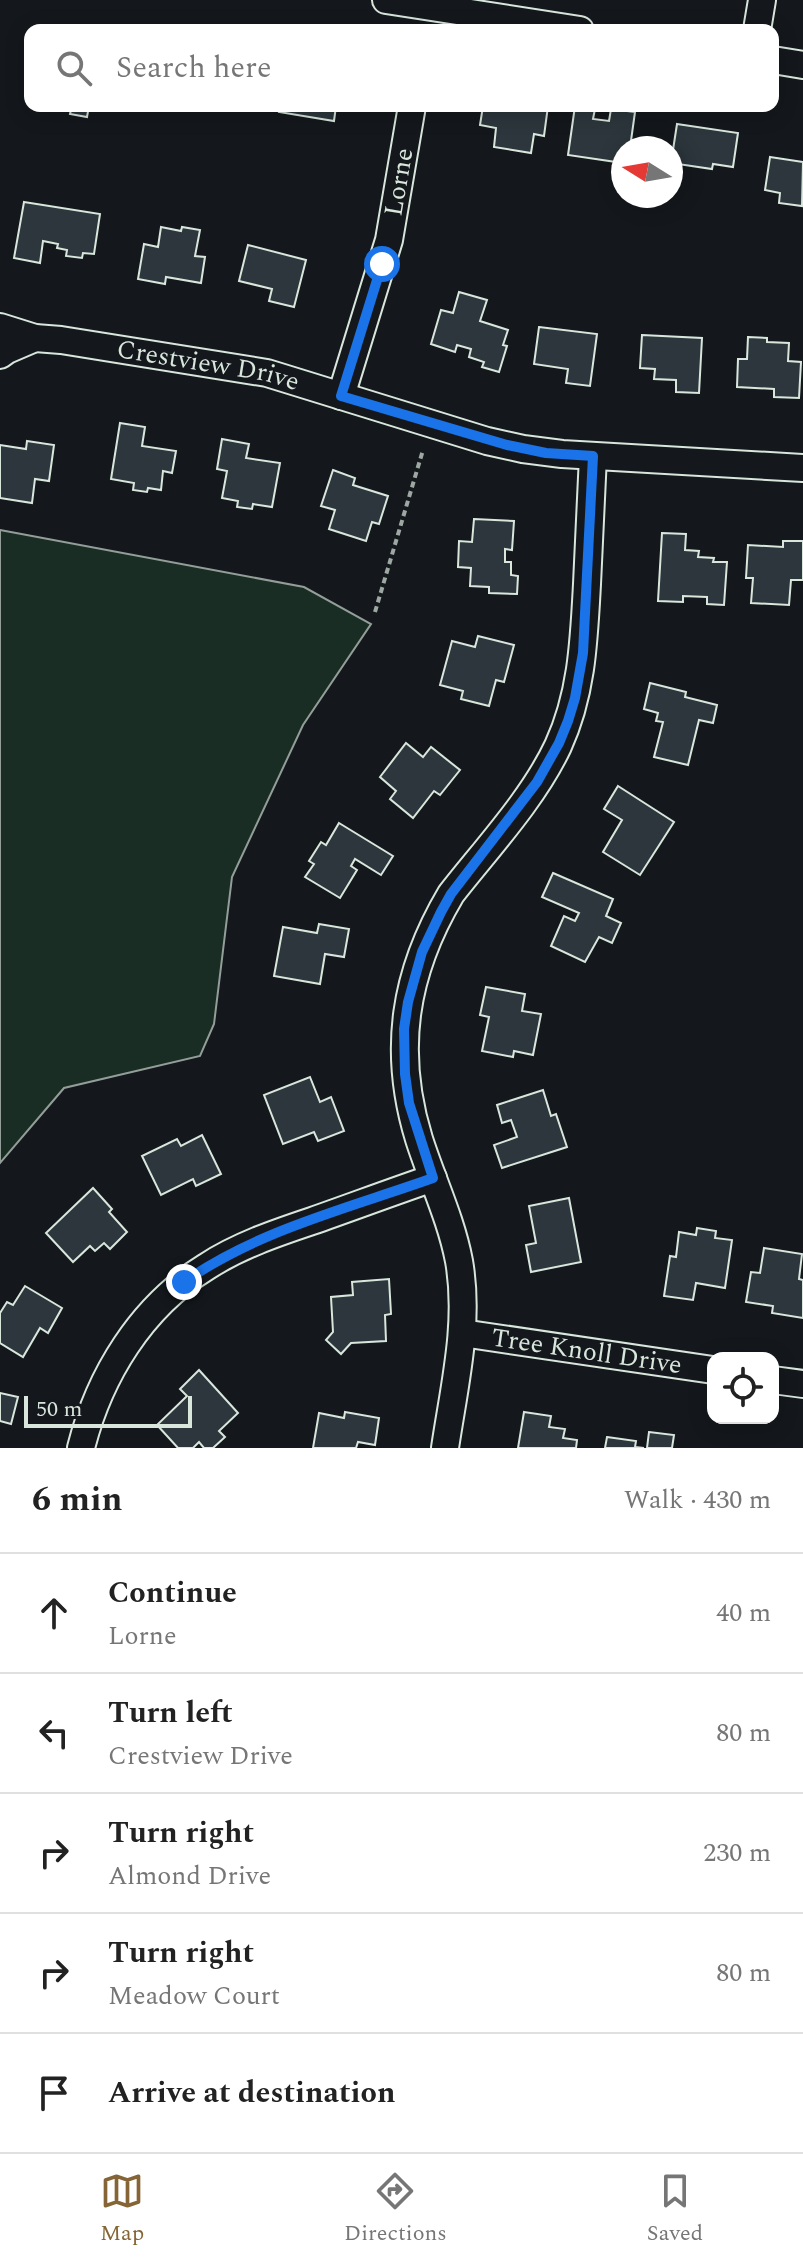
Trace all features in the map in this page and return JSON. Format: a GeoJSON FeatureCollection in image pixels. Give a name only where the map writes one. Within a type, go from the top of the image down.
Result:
{"type":"FeatureCollection","features":[{"type":"Feature","properties":{"kind":"street"},"geometry":{"type":"LineString","coordinates":[[386,0],[426,18],[503,24]]}},
{"type":"Feature","properties":{"kind":"street"},"geometry":{"type":"LineString","coordinates":[[758,24],[762,0]]}},
{"type":"Feature","properties":{"kind":"street"},"geometry":{"type":"LineString","coordinates":[[779,61],[803,65]]}},
{"type":"Feature","properties":{"kind":"street","name":"Lorne"},"geometry":{"type":"LineString","coordinates":[[341,396],[389,240],[411,112]]}},
{"type":"Feature","properties":{"kind":"street","name":"Crestview Drive"},"geometry":{"type":"LineString","coordinates":[[0,327],[35,338],[267,373],[515,447],[546,453],[803,468]]}},
{"type":"Feature","properties":{"kind":"street"},"geometry":{"type":"LineString","coordinates":[[0,355],[35,338]]}},
{"type":"Feature","properties":{"kind":"street"},"geometry":{"type":"LineString","coordinates":[[445,1448],[464,1308],[459,1262],[416,1126],[405,1074],[404,1029],[408,1002],[422,952],[451,894],[537,782],[568,721],[583,653],[593,456]]}},
{"type":"Feature","properties":{"kind":"street"},"geometry":{"type":"LineString","coordinates":[[81,1448],[90,1435],[104,1383],[129,1341],[160,1304],[184,1282],[206,1266],[266,1238],[433,1178]]}},
{"type":"Feature","properties":{"kind":"street","name":"Tree Knoll Drive"},"geometry":{"type":"LineString","coordinates":[[462,1333],[707,1369]]}},
{"type":"Feature","properties":{"kind":"street"},"geometry":{"type":"LineString","coordinates":[[779,1381],[803,1384]]}},
{"type":"Feature","properties":{"kind":"path"},"geometry":{"type":"LineString","coordinates":[[375,612],[423,450]]}},
{"type":"Feature","properties":{"kind":"green space"},"geometry":{"type":"Polygon","coordinates":[[[0,530],[304,587],[371,624],[303,725],[232,877],[214,1024],[200,1056],[64,1088],[0,1163],[0,530]]]}},
{"type":"Feature","properties":{"kind":"building"},"geometry":{"type":"Polygon","coordinates":[[[70,112],[88,112],[87,117],[70,112]]]}},
{"type":"Feature","properties":{"kind":"building"},"geometry":{"type":"Polygon","coordinates":[[[279,112],[335,112],[334,121],[279,112]]]}},
{"type":"Feature","properties":{"kind":"building"},"geometry":{"type":"Polygon","coordinates":[[[482,112],[547,112],[544,136],[534,134],[531,153],[494,147],[496,128],[480,125],[482,112]]]}},
{"type":"Feature","properties":{"kind":"building"},"geometry":{"type":"Polygon","coordinates":[[[574,112],[594,112],[593,119],[609,121],[610,112],[635,112],[632,136],[611,136],[611,161],[568,155],[574,112]]]}},
{"type":"Feature","properties":{"kind":"building"},"geometry":{"type":"Polygon","coordinates":[[[677,124],[738,133],[733,167],[713,164],[712,169],[683,165],[683,136],[675,136],[677,124]]]}},
{"type":"Feature","properties":{"kind":"building"},"geometry":{"type":"Polygon","coordinates":[[[770,157],[803,162],[802,206],[779,203],[780,193],[765,190],[770,157]]]}},
{"type":"Feature","properties":{"kind":"building"},"geometry":{"type":"Polygon","coordinates":[[[24,202],[100,214],[94,254],[83,253],[82,258],[66,256],[67,250],[57,248],[58,244],[43,241],[40,263],[14,258],[24,202]]]}},
{"type":"Feature","properties":{"kind":"building"},"geometry":{"type":"Polygon","coordinates":[[[161,227],[181,231],[182,227],[200,230],[195,256],[205,257],[201,283],[166,277],[165,284],[138,279],[144,244],[158,247],[161,227]]]}},
{"type":"Feature","properties":{"kind":"building"},"geometry":{"type":"Polygon","coordinates":[[[248,245],[306,260],[294,307],[269,301],[272,289],[239,281],[248,245]]]}},
{"type":"Feature","properties":{"kind":"building"},"geometry":{"type":"Polygon","coordinates":[[[459,292],[487,300],[480,321],[508,330],[499,372],[482,367],[484,362],[469,357],[471,349],[457,345],[455,352],[431,344],[441,310],[453,313],[459,292]]]}},
{"type":"Feature","properties":{"kind":"building"},"geometry":{"type":"Polygon","coordinates":[[[539,327],[597,334],[590,386],[566,383],[568,369],[534,364],[539,327]]]}},
{"type":"Feature","properties":{"kind":"building"},"geometry":{"type":"Polygon","coordinates":[[[642,335],[702,338],[699,393],[676,392],[676,380],[654,379],[655,369],[640,368],[642,335]]]}},
{"type":"Feature","properties":{"kind":"building"},"geometry":{"type":"Polygon","coordinates":[[[748,337],[789,343],[788,361],[801,362],[799,398],[774,397],[774,389],[737,387],[738,359],[747,359],[748,337]]]}},
{"type":"Feature","properties":{"kind":"building"},"geometry":{"type":"Polygon","coordinates":[[[120,423],[145,427],[142,446],[176,451],[172,473],[163,471],[161,490],[133,490],[134,483],[111,479],[120,423]]]}},
{"type":"Feature","properties":{"kind":"building"},"geometry":{"type":"Polygon","coordinates":[[[222,439],[249,444],[246,458],[280,463],[272,507],[253,504],[252,509],[237,507],[238,501],[222,498],[227,471],[217,469],[222,439]]]}},
{"type":"Feature","properties":{"kind":"building"},"geometry":{"type":"Polygon","coordinates":[[[27,441],[54,445],[49,481],[35,479],[32,503],[0,498],[0,445],[26,449],[27,441]]]}},
{"type":"Feature","properties":{"kind":"building"},"geometry":{"type":"Polygon","coordinates":[[[333,470],[355,478],[353,485],[388,496],[379,524],[372,522],[366,541],[329,529],[335,510],[321,506],[333,470]]]}},
{"type":"Feature","properties":{"kind":"building"},"geometry":{"type":"Polygon","coordinates":[[[474,519],[514,521],[512,550],[505,549],[505,562],[511,562],[511,575],[518,576],[517,594],[489,593],[489,587],[470,586],[471,568],[458,567],[459,541],[472,542],[474,519]]]}},
{"type":"Feature","properties":{"kind":"building"},"geometry":{"type":"Polygon","coordinates":[[[662,533],[686,534],[685,550],[699,551],[698,557],[714,558],[713,562],[727,562],[724,605],[707,604],[707,597],[683,596],[683,602],[658,601],[662,533]]]}},
{"type":"Feature","properties":{"kind":"building"},"geometry":{"type":"Polygon","coordinates":[[[783,541],[803,541],[803,580],[791,580],[789,605],[751,603],[753,578],[746,578],[748,545],[783,547],[783,541]]]}},
{"type":"Feature","properties":{"kind":"building"},"geometry":{"type":"Polygon","coordinates":[[[478,636],[514,645],[504,682],[496,680],[489,706],[461,699],[463,691],[440,685],[452,641],[475,647],[478,636]]]}},
{"type":"Feature","properties":{"kind":"building"},"geometry":{"type":"Polygon","coordinates":[[[650,683],[686,692],[685,697],[717,705],[713,723],[699,720],[688,765],[654,757],[663,722],[656,721],[658,713],[644,709],[650,683]]]}},
{"type":"Feature","properties":{"kind":"building"},"geometry":{"type":"Polygon","coordinates":[[[406,743],[423,757],[431,747],[460,770],[440,795],[434,791],[413,818],[390,799],[396,791],[380,777],[406,743]]]}},
{"type":"Feature","properties":{"kind":"building"},"geometry":{"type":"Polygon","coordinates":[[[618,786],[674,822],[640,875],[603,852],[622,820],[604,809],[618,786]]]}},
{"type":"Feature","properties":{"kind":"building"},"geometry":{"type":"Polygon","coordinates":[[[339,823],[393,856],[381,875],[355,859],[351,866],[357,870],[340,898],[305,877],[314,864],[309,861],[321,842],[326,845],[339,823]]]}},
{"type":"Feature","properties":{"kind":"building"},"geometry":{"type":"Polygon","coordinates":[[[553,873],[613,899],[606,916],[621,923],[612,943],[599,937],[585,962],[551,946],[564,916],[575,921],[579,913],[542,897],[553,873]]]}},
{"type":"Feature","properties":{"kind":"building"},"geometry":{"type":"Polygon","coordinates":[[[319,924],[349,929],[344,957],[325,954],[320,984],[274,976],[283,927],[317,933],[319,924]]]}},
{"type":"Feature","properties":{"kind":"building"},"geometry":{"type":"Polygon","coordinates":[[[486,987],[525,994],[522,1011],[541,1014],[533,1055],[514,1051],[513,1057],[482,1051],[489,1017],[480,1015],[486,987]]]}},
{"type":"Feature","properties":{"kind":"building"},"geometry":{"type":"Polygon","coordinates":[[[310,1077],[320,1102],[331,1097],[344,1131],[318,1141],[314,1132],[283,1144],[264,1095],[310,1077]]]}},
{"type":"Feature","properties":{"kind":"building"},"geometry":{"type":"Polygon","coordinates":[[[543,1090],[551,1116],[556,1114],[567,1147],[502,1168],[494,1145],[517,1137],[511,1120],[502,1123],[497,1105],[543,1090]]]}},
{"type":"Feature","properties":{"kind":"building"},"geometry":{"type":"Polygon","coordinates":[[[202,1135],[221,1174],[196,1186],[193,1179],[161,1195],[142,1156],[177,1139],[181,1146],[202,1135]]]}},
{"type":"Feature","properties":{"kind":"building"},"geometry":{"type":"Polygon","coordinates":[[[93,1188],[127,1232],[110,1249],[104,1243],[95,1251],[90,1246],[73,1262],[46,1233],[93,1188]]]}},
{"type":"Feature","properties":{"kind":"building"},"geometry":{"type":"Polygon","coordinates":[[[569,1198],[581,1262],[531,1272],[526,1245],[536,1243],[529,1206],[569,1198]]]}},
{"type":"Feature","properties":{"kind":"building"},"geometry":{"type":"Polygon","coordinates":[[[697,1228],[716,1231],[715,1238],[732,1240],[725,1288],[696,1283],[693,1300],[664,1296],[670,1256],[676,1257],[679,1232],[696,1235],[697,1228]]]}},
{"type":"Feature","properties":{"kind":"building"},"geometry":{"type":"Polygon","coordinates":[[[764,1248],[802,1254],[799,1279],[803,1280],[803,1318],[772,1313],[773,1306],[746,1302],[751,1272],[760,1273],[764,1248]]]}},
{"type":"Feature","properties":{"kind":"building"},"geometry":{"type":"Polygon","coordinates":[[[389,1279],[391,1314],[385,1315],[386,1341],[351,1343],[341,1354],[326,1340],[333,1332],[331,1297],[353,1295],[352,1282],[389,1279]]]}},
{"type":"Feature","properties":{"kind":"building"},"geometry":{"type":"Polygon","coordinates":[[[25,1286],[62,1308],[48,1333],[40,1328],[23,1357],[0,1343],[0,1313],[7,1302],[13,1305],[25,1286]]]}},
{"type":"Feature","properties":{"kind":"building"},"geometry":{"type":"Polygon","coordinates":[[[199,1370],[238,1413],[219,1431],[225,1437],[213,1448],[204,1448],[199,1442],[193,1448],[178,1448],[157,1425],[187,1396],[180,1389],[199,1370]]]}},
{"type":"Feature","properties":{"kind":"building"},"geometry":{"type":"Polygon","coordinates":[[[0,1393],[18,1397],[11,1424],[0,1421],[0,1393]]]}},
{"type":"Feature","properties":{"kind":"building"},"geometry":{"type":"Polygon","coordinates":[[[345,1412],[379,1418],[375,1445],[358,1442],[356,1448],[313,1448],[319,1413],[344,1418],[345,1412]]]}},
{"type":"Feature","properties":{"kind":"building"},"geometry":{"type":"Polygon","coordinates":[[[524,1412],[551,1416],[549,1427],[565,1429],[563,1438],[577,1440],[576,1448],[518,1448],[524,1412]]]}},
{"type":"Feature","properties":{"kind":"building"},"geometry":{"type":"Polygon","coordinates":[[[649,1432],[674,1435],[672,1448],[647,1448],[649,1432]]]}},
{"type":"Feature","properties":{"kind":"building"},"geometry":{"type":"Polygon","coordinates":[[[607,1437],[636,1441],[635,1447],[644,1448],[605,1448],[607,1437]]]}},
{"type":"Feature","properties":{"kind":"route"},"geometry":{"type":"LineString","coordinates":[[184,1282],[206,1266],[266,1238],[433,1178],[409,1103],[405,1074],[404,1029],[414,976],[431,930],[451,894],[523,801],[551,759],[568,721],[580,677],[593,456],[546,453],[487,441],[341,396],[382,264]]}}]}
